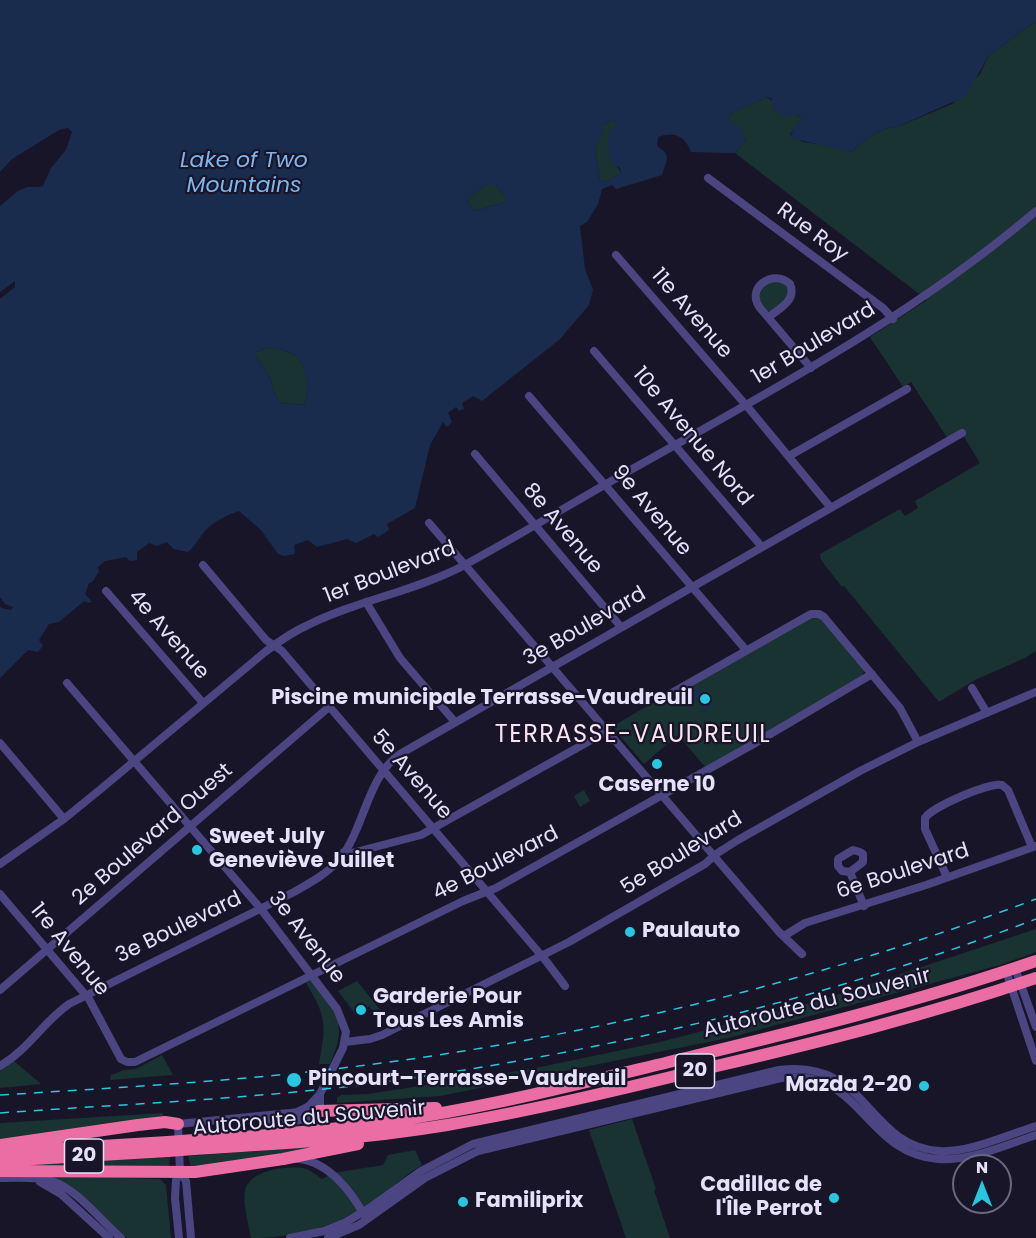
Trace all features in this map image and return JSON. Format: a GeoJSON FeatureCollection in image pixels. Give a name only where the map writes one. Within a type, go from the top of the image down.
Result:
{"type":"FeatureCollection","features":[{"type":"Feature","properties":{"kind":"highway","name":"Autoroute du Souvenir"},"geometry":{"type":"LineString","coordinates":[[194,1145],[337,1128],[471,1107],[573,1085],[910,1002],[1036,961]]}},
{"type":"Feature","properties":{"kind":"highway","name":"Autoroute du Souvenir"},"geometry":{"type":"LineString","coordinates":[[0,1152],[303,1142],[424,1128],[551,1105],[755,1057],[908,1019],[1036,978]]}},
{"type":"Feature","properties":{"kind":"highway"},"geometry":{"type":"LineString","coordinates":[[318,1111],[471,1107]]}},
{"type":"Feature","properties":{"kind":"highway"},"geometry":{"type":"LineString","coordinates":[[0,1145],[163,1122],[178,1124]]}},
{"type":"Feature","properties":{"kind":"highway"},"geometry":{"type":"LineString","coordinates":[[0,1171],[200,1172],[283,1159],[424,1128]]}},
{"type":"Feature","properties":{"kind":"highway","name":"Autoroute du Souvenir"},"geometry":{"type":"LineString","coordinates":[[0,1161],[168,1146]]}},
{"type":"Feature","properties":{"kind":"street","name":"Rue Roy"},"geometry":{"type":"LineString","coordinates":[[708,178],[883,308],[892,319]]}},
{"type":"Feature","properties":{"kind":"street","name":"1er Boulevard"},"geometry":{"type":"LineString","coordinates":[[0,864],[64,819],[274,645],[309,624],[439,577],[465,565],[811,368],[915,304],[989,249],[1036,210]]}},
{"type":"Feature","properties":{"kind":"street","name":"11e Avenue"},"geometry":{"type":"LineString","coordinates":[[616,255],[746,405],[831,508]]}},
{"type":"Feature","properties":{"kind":"street"},"geometry":{"type":"LineString","coordinates":[[769,317],[791,298],[792,287],[783,279],[769,279],[757,290],[756,301],[769,317],[811,368]]}},
{"type":"Feature","properties":{"kind":"street","name":"10e Avenue Nord"},"geometry":{"type":"LineString","coordinates":[[594,351],[762,547]]}},
{"type":"Feature","properties":{"kind":"street"},"geometry":{"type":"LineString","coordinates":[[789,456],[906,388]]}},
{"type":"Feature","properties":{"kind":"street","name":"9e Avenue"},"geometry":{"type":"LineString","coordinates":[[529,396],[746,650]]}},
{"type":"Feature","properties":{"kind":"street","name":"3e Boulevard"},"geometry":{"type":"LineString","coordinates":[[0,1066],[24,1050],[59,1012],[86,994],[261,909],[322,875],[344,852],[387,763],[400,754],[962,433]]}},
{"type":"Feature","properties":{"kind":"street","name":"8e Avenue"},"geometry":{"type":"LineString","coordinates":[[475,454],[621,627]]}},
{"type":"Feature","properties":{"kind":"street"},"geometry":{"type":"LineString","coordinates":[[429,523],[714,856],[802,954]]}},
{"type":"Feature","properties":{"kind":"street","name":"5e Avenue"},"geometry":{"type":"LineString","coordinates":[[203,565],[266,640],[282,651],[541,955],[564,986]]}},
{"type":"Feature","properties":{"kind":"street","name":"4e Avenue"},"geometry":{"type":"LineString","coordinates":[[106,591],[203,704]]}},
{"type":"Feature","properties":{"kind":"street"},"geometry":{"type":"LineString","coordinates":[[366,602],[396,653],[455,722]]}},
{"type":"Feature","properties":{"kind":"street"},"geometry":{"type":"LineString","coordinates":[[670,694],[811,614],[819,614],[824,617],[900,708],[918,742]]}},
{"type":"Feature","properties":{"kind":"street","name":"4e Boulevard"},"geometry":{"type":"LineString","coordinates":[[125,1062],[143,1059],[496,888],[872,674]]}},
{"type":"Feature","properties":{"kind":"street","name":"3e Avenue"},"geometry":{"type":"LineString","coordinates":[[67,683],[261,909],[313,976],[340,1015],[346,1032],[345,1042]]}},
{"type":"Feature","properties":{"kind":"street"},"geometry":{"type":"LineString","coordinates":[[972,688],[987,713]]}},
{"type":"Feature","properties":{"kind":"street","name":"5e Boulevard"},"geometry":{"type":"LineString","coordinates":[[345,1042],[382,1035],[541,955],[636,904],[705,864],[738,840],[847,778],[918,742],[1036,692]]}},
{"type":"Feature","properties":{"kind":"street","name":"2e Boulevard Ouest"},"geometry":{"type":"LineString","coordinates":[[0,990],[329,707]]}},
{"type":"Feature","properties":{"kind":"street"},"geometry":{"type":"LineString","coordinates":[[344,852],[352,853],[406,840],[433,829],[602,734],[605,728]]}},
{"type":"Feature","properties":{"kind":"street"},"geometry":{"type":"LineString","coordinates":[[0,743],[64,819]]}},
{"type":"Feature","properties":{"kind":"street"},"geometry":{"type":"LineString","coordinates":[[947,877],[925,829],[925,818],[934,810],[989,785],[998,784],[1008,790],[1034,846]]}},
{"type":"Feature","properties":{"kind":"street","name":"6e Boulevard"},"geometry":{"type":"LineString","coordinates":[[784,936],[804,924],[864,906],[1034,846]]}},
{"type":"Feature","properties":{"kind":"street"},"geometry":{"type":"LineString","coordinates":[[850,872],[864,906]]}},
{"type":"Feature","properties":{"kind":"street","name":"1re Avenue"},"geometry":{"type":"LineString","coordinates":[[0,894],[86,994],[120,1057],[125,1062]]}},
{"type":"Feature","properties":{"kind":"street"},"geometry":{"type":"LineString","coordinates":[[1011,970],[1036,1061]]}},
{"type":"Feature","properties":{"kind":"street"},"geometry":{"type":"LineString","coordinates":[[1016,985],[1036,1027]]}},
{"type":"Feature","properties":{"kind":"street"},"geometry":{"type":"LineString","coordinates":[[297,1112],[309,1106],[320,1094],[345,1042]]}},
{"type":"Feature","properties":{"kind":"street"},"geometry":{"type":"LineString","coordinates":[[328,1238],[367,1217],[425,1178],[478,1151],[773,1080],[802,1077],[825,1083],[845,1094],[904,1141],[919,1147],[941,1151],[964,1148],[1036,1126]]}},
{"type":"Feature","properties":{"kind":"street"},"geometry":{"type":"LineString","coordinates":[[251,1118],[299,1121],[310,1118],[320,1108],[320,1094]]}},
{"type":"Feature","properties":{"kind":"street"},"geometry":{"type":"LineString","coordinates":[[179,1238],[175,1198],[176,1180],[180,1172],[178,1124],[251,1118],[276,1113],[318,1111]]}},
{"type":"Feature","properties":{"kind":"street"},"geometry":{"type":"LineString","coordinates":[[869,1114],[883,1136],[899,1148],[936,1159],[969,1156],[1036,1135]]}},
{"type":"Feature","properties":{"kind":"street"},"geometry":{"type":"LineString","coordinates":[[283,1159],[306,1160],[326,1169],[344,1187],[367,1217]]}},
{"type":"Feature","properties":{"kind":"street"},"geometry":{"type":"LineString","coordinates":[[180,1172],[186,1181],[191,1238]]}},
{"type":"Feature","properties":{"kind":"street"},"geometry":{"type":"LineString","coordinates":[[0,1178],[32,1178],[48,1180],[61,1185],[121,1238]]}},
{"type":"Feature","properties":{"kind":"street"},"geometry":{"type":"LineString","coordinates":[[32,1178],[57,1191],[109,1238]]}},
{"type":"Feature","properties":{"kind":"street"},"geometry":{"type":"LineString","coordinates":[[290,1238],[367,1217]]}},
{"type":"Feature","properties":{"kind":"green space"},"geometry":{"type":"Polygon","coordinates":[[[1036,21],[1036,651],[975,680],[939,702],[844,586],[842,587],[821,560],[820,554],[900,509],[905,516],[918,508],[915,501],[980,463],[963,435],[948,439],[911,382],[903,387],[870,337],[927,300],[735,153],[746,140],[728,120],[731,113],[766,97],[802,118],[790,135],[803,142],[832,146],[852,152],[861,143],[879,132],[952,104],[980,74],[989,55],[1036,21]]]}},
{"type":"Feature","properties":{"kind":"green space"},"geometry":{"type":"Polygon","coordinates":[[[613,120],[616,122],[616,164],[621,173],[611,180],[603,181],[600,180],[595,149],[602,125],[613,120]]]}},
{"type":"Feature","properties":{"kind":"green space"},"geometry":{"type":"Polygon","coordinates":[[[485,185],[496,185],[506,197],[506,202],[474,211],[468,202],[485,185]]]}},
{"type":"Feature","properties":{"kind":"green space"},"geometry":{"type":"Polygon","coordinates":[[[768,282],[783,282],[788,287],[788,297],[771,311],[763,307],[759,298],[762,288],[768,282]]]}},
{"type":"Feature","properties":{"kind":"green space"},"geometry":{"type":"Polygon","coordinates":[[[269,347],[290,352],[304,367],[307,393],[304,405],[281,403],[276,398],[270,378],[256,357],[256,352],[269,347]]]}},
{"type":"Feature","properties":{"kind":"green space"},"geometry":{"type":"Polygon","coordinates":[[[808,618],[823,620],[864,671],[862,676],[706,768],[678,735],[644,764],[615,730],[613,726],[656,701],[672,701],[682,691],[808,618]]]}},
{"type":"Feature","properties":{"kind":"green space"},"geometry":{"type":"Polygon","coordinates":[[[584,790],[590,801],[580,807],[574,796],[584,790]]]}},
{"type":"Feature","properties":{"kind":"green space"},"geometry":{"type":"Polygon","coordinates":[[[1036,929],[1036,952],[1000,965],[728,1038],[440,1096],[337,1103],[337,1098],[341,1095],[368,1094],[531,1069],[660,1042],[822,1000],[1036,929]]]}},
{"type":"Feature","properties":{"kind":"green space"},"geometry":{"type":"Polygon","coordinates":[[[311,980],[337,1019],[339,1038],[330,1064],[319,1064],[324,1030],[318,1005],[306,983],[311,980]]]}},
{"type":"Feature","properties":{"kind":"green space"},"geometry":{"type":"Polygon","coordinates":[[[357,981],[381,1011],[376,1015],[369,1006],[356,1015],[338,991],[357,981]]]}},
{"type":"Feature","properties":{"kind":"green space"},"geometry":{"type":"Polygon","coordinates":[[[162,1055],[173,1075],[110,1080],[111,1075],[124,1070],[136,1069],[162,1055]]]}},
{"type":"Feature","properties":{"kind":"green space"},"geometry":{"type":"Polygon","coordinates":[[[14,1061],[41,1084],[0,1088],[0,1071],[14,1061]]]}},
{"type":"Feature","properties":{"kind":"green space"},"geometry":{"type":"Polygon","coordinates":[[[163,1113],[163,1118],[0,1140],[0,1123],[163,1113]]]}},
{"type":"Feature","properties":{"kind":"green space"},"geometry":{"type":"Polygon","coordinates":[[[632,1119],[670,1238],[626,1238],[589,1130],[632,1119]]]}},
{"type":"Feature","properties":{"kind":"green space"},"geometry":{"type":"Polygon","coordinates":[[[327,1146],[191,1168],[188,1156],[327,1146]]]}},
{"type":"Feature","properties":{"kind":"green space"},"geometry":{"type":"Polygon","coordinates":[[[415,1150],[422,1165],[353,1214],[325,1226],[296,1234],[251,1238],[245,1192],[250,1181],[263,1173],[271,1170],[302,1168],[322,1179],[333,1173],[383,1165],[388,1155],[415,1150]]]}},
{"type":"Feature","properties":{"kind":"green space"},"geometry":{"type":"Polygon","coordinates":[[[170,1157],[169,1168],[0,1166],[170,1157]]]}},
{"type":"Feature","properties":{"kind":"green space"},"geometry":{"type":"Polygon","coordinates":[[[41,1175],[160,1179],[166,1185],[171,1238],[127,1238],[62,1182],[41,1175]]]}},
{"type":"Feature","properties":{"kind":"water","name":"Lake of Two Mountains"},"geometry":{"type":"Polygon","coordinates":[[[0,0],[1036,0],[1036,21],[989,55],[966,96],[897,127],[879,132],[861,143],[852,152],[790,138],[795,126],[802,118],[797,115],[784,117],[772,107],[772,99],[767,97],[731,113],[729,120],[741,130],[746,140],[735,153],[691,152],[686,142],[678,136],[658,137],[657,146],[665,152],[667,158],[662,175],[616,189],[612,185],[602,189],[598,204],[587,222],[580,226],[585,269],[593,290],[589,305],[560,339],[482,401],[473,396],[462,403],[464,409],[459,411],[456,407],[448,413],[452,422],[447,427],[443,422],[430,445],[415,508],[387,524],[389,530],[378,537],[374,534],[356,543],[347,539],[317,547],[308,540],[294,545],[295,554],[284,556],[278,554],[261,530],[239,511],[211,525],[188,552],[174,549],[167,542],[157,546],[149,543],[137,552],[137,560],[130,561],[126,557],[105,561],[98,567],[99,572],[89,583],[85,594],[92,602],[84,601],[59,622],[49,624],[39,640],[43,646],[38,652],[28,650],[0,678],[0,606],[11,610],[13,607],[5,604],[0,597],[0,299],[15,287],[15,281],[0,292],[0,206],[18,191],[27,187],[43,186],[51,168],[66,150],[72,132],[68,128],[59,130],[12,159],[0,172],[0,0]],[[613,120],[602,125],[603,130],[595,149],[600,180],[603,181],[611,180],[621,173],[620,168],[611,162],[608,144],[609,132],[616,122],[613,120]],[[485,185],[468,202],[474,211],[506,202],[506,197],[496,185],[485,185]],[[269,347],[256,352],[256,357],[270,378],[276,398],[281,403],[304,405],[307,380],[296,356],[287,351],[269,347]]]}},
{"type":"Feature","properties":{"kind":"water"},"geometry":{"type":"Polygon","coordinates":[[[699,688],[712,705],[705,711],[692,693],[699,688]]]}},
{"type":"Feature","properties":{"kind":"railway"},"geometry":{"type":"LineString","coordinates":[[0,1095],[292,1074],[513,1043],[602,1025],[778,983],[951,930],[1036,899]]}},
{"type":"Feature","properties":{"kind":"railway"},"geometry":{"type":"LineString","coordinates":[[0,1113],[329,1089],[460,1071],[544,1056],[628,1039],[793,999],[875,975],[1036,919]]}},
{"type":"Feature","properties":{"kind":"place","name":"Piscine municipale Terrasse-Vaudreuil"},"geometry":{"type":"Point","coordinates":[705,699]}},
{"type":"Feature","properties":{"kind":"place","name":"Caserne 10"},"geometry":{"type":"Point","coordinates":[657,764]}},
{"type":"Feature","properties":{"kind":"place","name":"Sweet July Geneviève Juillet"},"geometry":{"type":"Point","coordinates":[197,850]}},
{"type":"Feature","properties":{"kind":"place","name":"Paulauto"},"geometry":{"type":"Point","coordinates":[630,932]}},
{"type":"Feature","properties":{"kind":"place","name":"Garderie Pour Tous Les Amis"},"geometry":{"type":"Point","coordinates":[361,1010]}},
{"type":"Feature","properties":{"kind":"place","name":"Pincourt–Terrasse-Vaudreuil"},"geometry":{"type":"Point","coordinates":[294,1080]}},
{"type":"Feature","properties":{"kind":"place","name":"Mazda 2-20"},"geometry":{"type":"Point","coordinates":[924,1086]}},
{"type":"Feature","properties":{"kind":"place","name":"Cadillac de l'Île Perrot"},"geometry":{"type":"Point","coordinates":[834,1198]}},
{"type":"Feature","properties":{"kind":"place","name":"Familiprix"},"geometry":{"type":"Point","coordinates":[463,1202]}},
{"type":"Feature","properties":{"kind":"district","name":"TERRASSE-VAUDREUIL"},"geometry":{"type":"Point","coordinates":[633,736]}}]}
